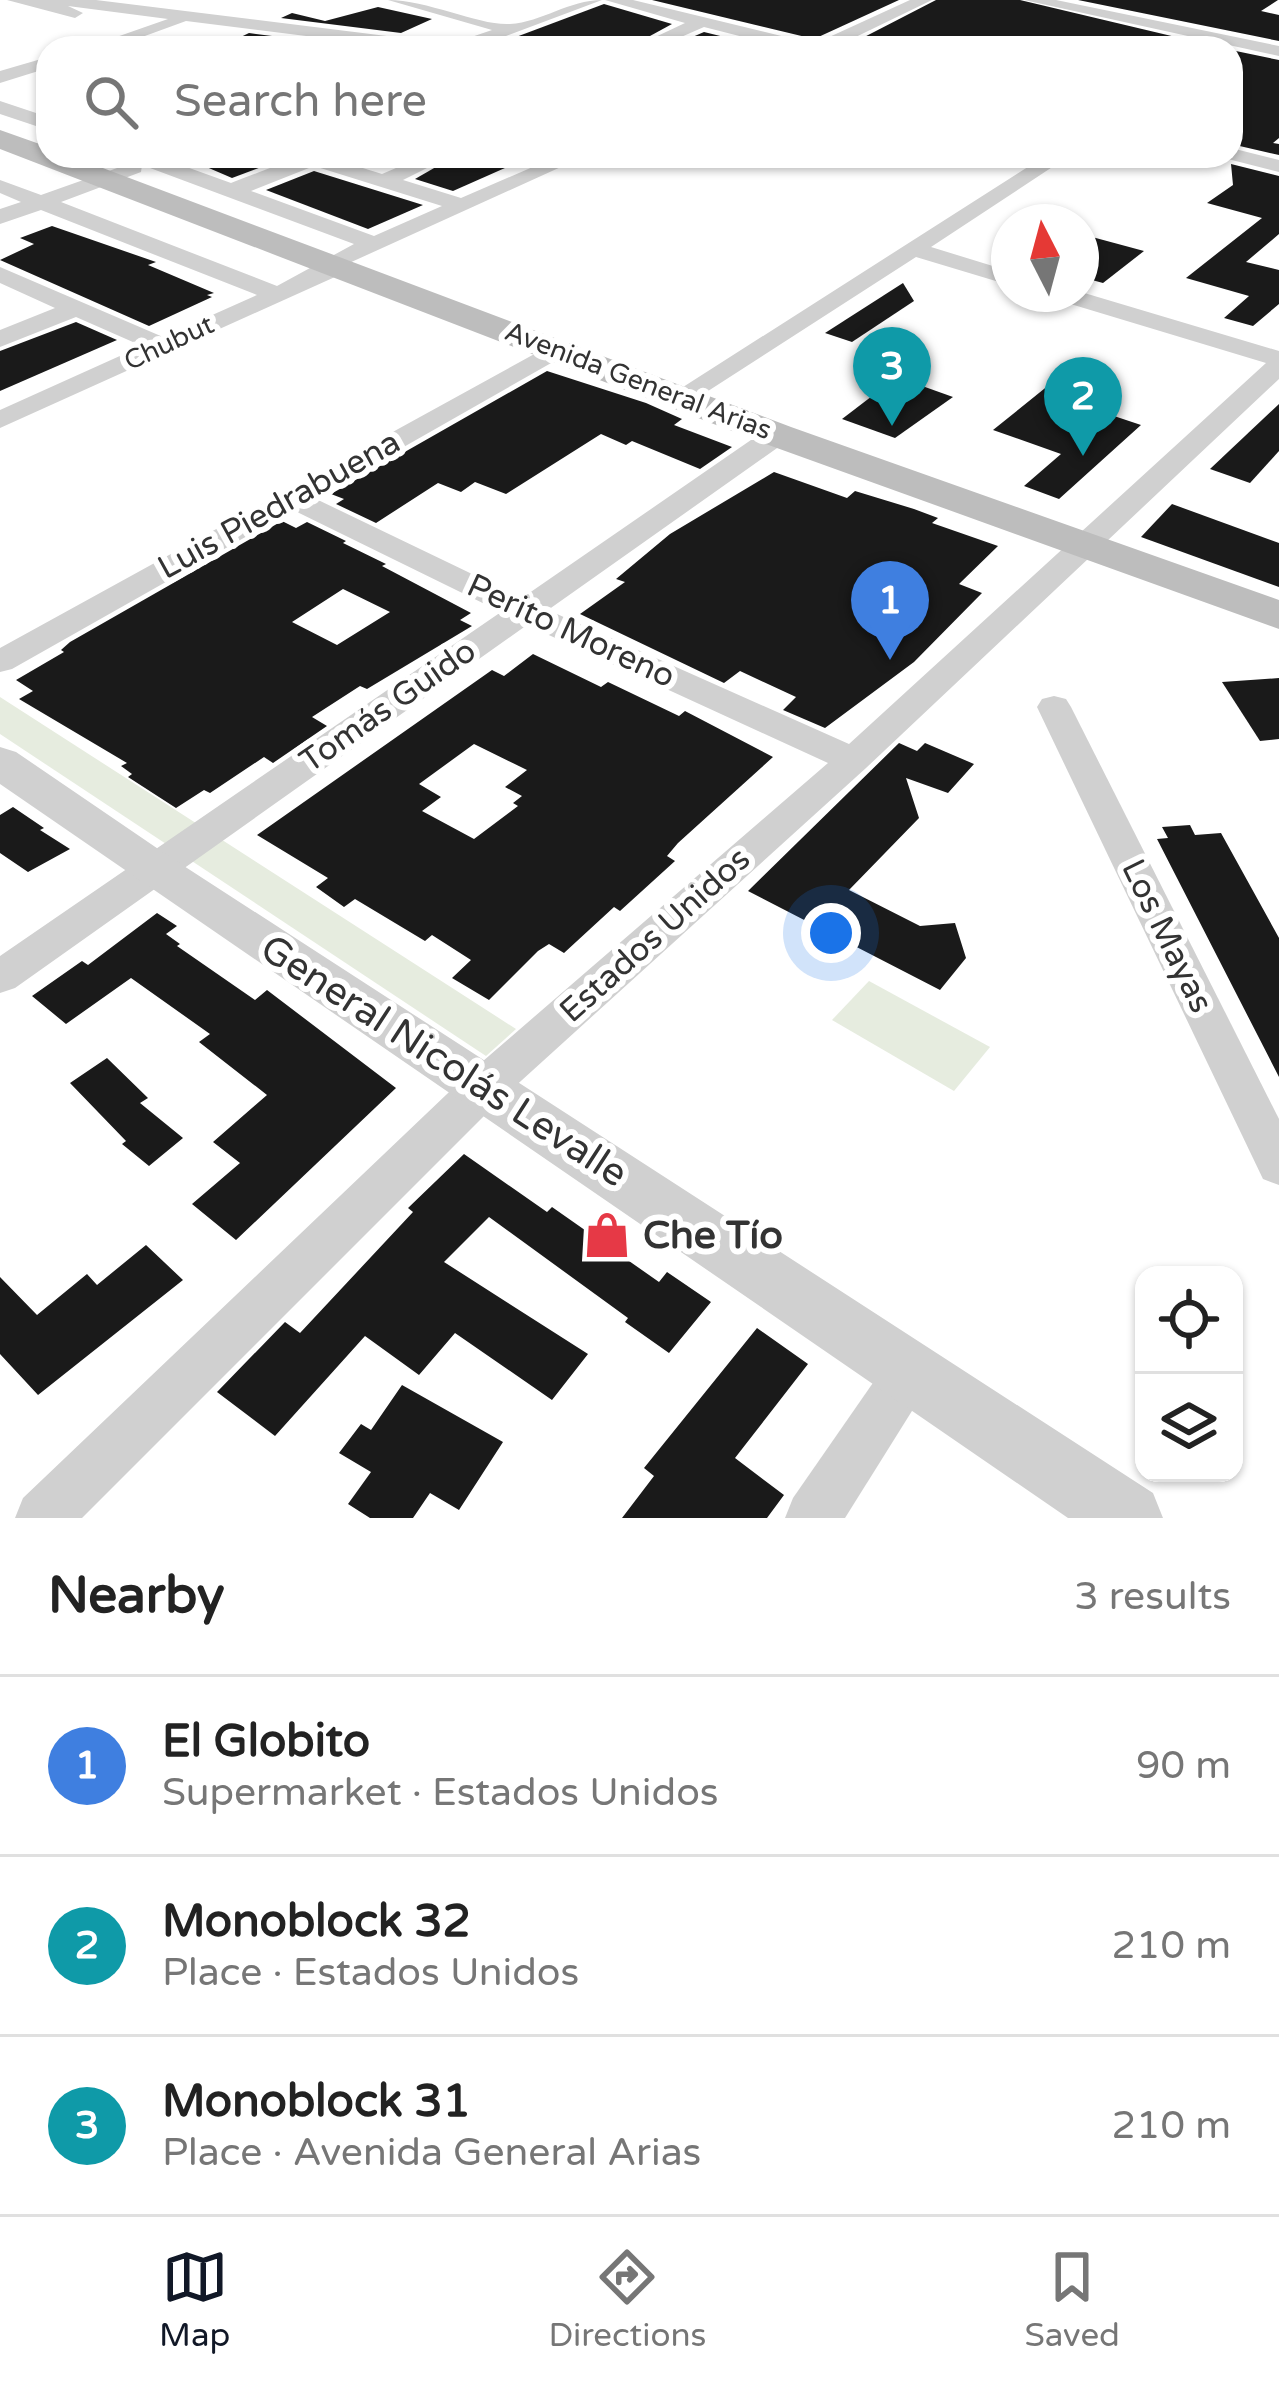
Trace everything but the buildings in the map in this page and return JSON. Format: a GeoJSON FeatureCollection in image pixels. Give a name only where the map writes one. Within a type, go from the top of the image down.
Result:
{"type":"FeatureCollection","features":[{"type":"Feature","properties":{"kind":"main road","name":"Avenida General Arias"},"geometry":{"type":"LineString","coordinates":[[85,168],[777,434],[1279,615]]}},
{"type":"Feature","properties":{"kind":"street"},"geometry":{"type":"LineString","coordinates":[[133,36],[250,0]]}},
{"type":"Feature","properties":{"kind":"street"},"geometry":{"type":"LineString","coordinates":[[396,0],[508,29]]}},
{"type":"Feature","properties":{"kind":"street"},"geometry":{"type":"LineString","coordinates":[[489,36],[594,0]]}},
{"type":"Feature","properties":{"kind":"street"},"geometry":{"type":"LineString","coordinates":[[613,0],[760,36]]}},
{"type":"Feature","properties":{"kind":"street"},"geometry":{"type":"LineString","coordinates":[[845,36],[924,0]]}},
{"type":"Feature","properties":{"kind":"street"},"geometry":{"type":"LineString","coordinates":[[1032,0],[1194,36]]}},
{"type":"Feature","properties":{"kind":"street"},"geometry":{"type":"LineString","coordinates":[[66,3],[165,26],[243,36]]}},
{"type":"Feature","properties":{"kind":"street"},"geometry":{"type":"LineString","coordinates":[[16,9],[66,3],[346,36]]}},
{"type":"Feature","properties":{"kind":"street"},"geometry":{"type":"LineString","coordinates":[[669,36],[702,22]]}},
{"type":"Feature","properties":{"kind":"street"},"geometry":{"type":"LineString","coordinates":[[1243,40],[1259,30]]}},
{"type":"Feature","properties":{"kind":"street"},"geometry":{"type":"LineString","coordinates":[[1243,46],[1279,51]]}},
{"type":"Feature","properties":{"kind":"street"},"geometry":{"type":"LineString","coordinates":[[0,77],[36,66]]}},
{"type":"Feature","properties":{"kind":"street"},"geometry":{"type":"LineString","coordinates":[[0,107],[11,127]]}},
{"type":"Feature","properties":{"kind":"street"},"geometry":{"type":"LineString","coordinates":[[1243,147],[1279,155]]}},
{"type":"Feature","properties":{"kind":"street"},"geometry":{"type":"LineString","coordinates":[[1243,157],[1279,166]]}},
{"type":"Feature","properties":{"kind":"street"},"geometry":{"type":"LineString","coordinates":[[0,217],[129,168]]}},
{"type":"Feature","properties":{"kind":"street"},"geometry":{"type":"LineString","coordinates":[[175,168],[374,243]]}},
{"type":"Feature","properties":{"kind":"street"},"geometry":{"type":"LineString","coordinates":[[231,191],[289,168]]}},
{"type":"Feature","properties":{"kind":"street"},"geometry":{"type":"LineString","coordinates":[[347,168],[461,206]]}},
{"type":"Feature","properties":{"kind":"street"},"geometry":{"type":"LineString","coordinates":[[383,181],[413,168]]}},
{"type":"Feature","properties":{"kind":"street","name":"Chubut"},"geometry":{"type":"LineString","coordinates":[[0,420],[276,294],[374,243],[548,168]]}},
{"type":"Feature","properties":{"kind":"street"},"geometry":{"type":"LineString","coordinates":[[682,396],[1040,168]]}},
{"type":"Feature","properties":{"kind":"street"},"geometry":{"type":"LineString","coordinates":[[0,186],[276,294]]}},
{"type":"Feature","properties":{"kind":"street"},"geometry":{"type":"LineString","coordinates":[[912,249],[991,273]]}},
{"type":"Feature","properties":{"kind":"street"},"geometry":{"type":"LineString","coordinates":[[3,278],[162,346]]}},
{"type":"Feature","properties":{"kind":"street"},"geometry":{"type":"LineString","coordinates":[[1099,306],[1279,362]]}},
{"type":"Feature","properties":{"kind":"street"},"geometry":{"type":"LineString","coordinates":[[0,339],[76,308]]}},
{"type":"Feature","properties":{"kind":"street","name":"Luis Piedrabuena"},"geometry":{"type":"LineString","coordinates":[[0,662],[558,350]]}},
{"type":"Feature","properties":{"kind":"street","name":"Estados Unidos"},"geometry":{"type":"LineString","coordinates":[[43,1518],[484,1087],[853,760],[1279,362]]}},
{"type":"Feature","properties":{"kind":"street","name":"Tomás Guido"},"geometry":{"type":"LineString","coordinates":[[0,976],[777,434]]}},
{"type":"Feature","properties":{"kind":"street","name":"Perito Moreno"},"geometry":{"type":"LineString","coordinates":[[292,498],[524,611],[853,760]]}},
{"type":"Feature","properties":{"kind":"street","name":"Los Mayas"},"geometry":{"type":"LineString","coordinates":[[1054,707],[1279,1165]]}},
{"type":"Feature","properties":{"kind":"street","name":"General Nicolás Levalle"},"geometry":{"type":"LineString","coordinates":[[0,762],[153,869],[1128,1518]]}},
{"type":"Feature","properties":{"kind":"street"},"geometry":{"type":"LineString","coordinates":[[813,1518],[910,1371]]}},
{"type":"Feature","properties":{"kind":"shaded area"},"geometry":{"type":"Polygon","coordinates":[[[0,697],[516,1029],[486,1056],[0,734],[0,697]]]}},
{"type":"Feature","properties":{"kind":"shaded area"},"geometry":{"type":"Polygon","coordinates":[[[869,981],[990,1047],[954,1091],[832,1020],[869,981]]]}},
{"type":"Feature","properties":{"kind":"place","name":"Monoblock 31"},"geometry":{"type":"Point","coordinates":[892,426]}},
{"type":"Feature","properties":{"kind":"place","name":"Monoblock 32"},"geometry":{"type":"Point","coordinates":[1083,456]}},
{"type":"Feature","properties":{"kind":"place","name":"El Globito"},"geometry":{"type":"Point","coordinates":[890,660]}},
{"type":"Feature","properties":{"kind":"place","name":"Che Tío"},"geometry":{"type":"Point","coordinates":[607,1235]}}]}
